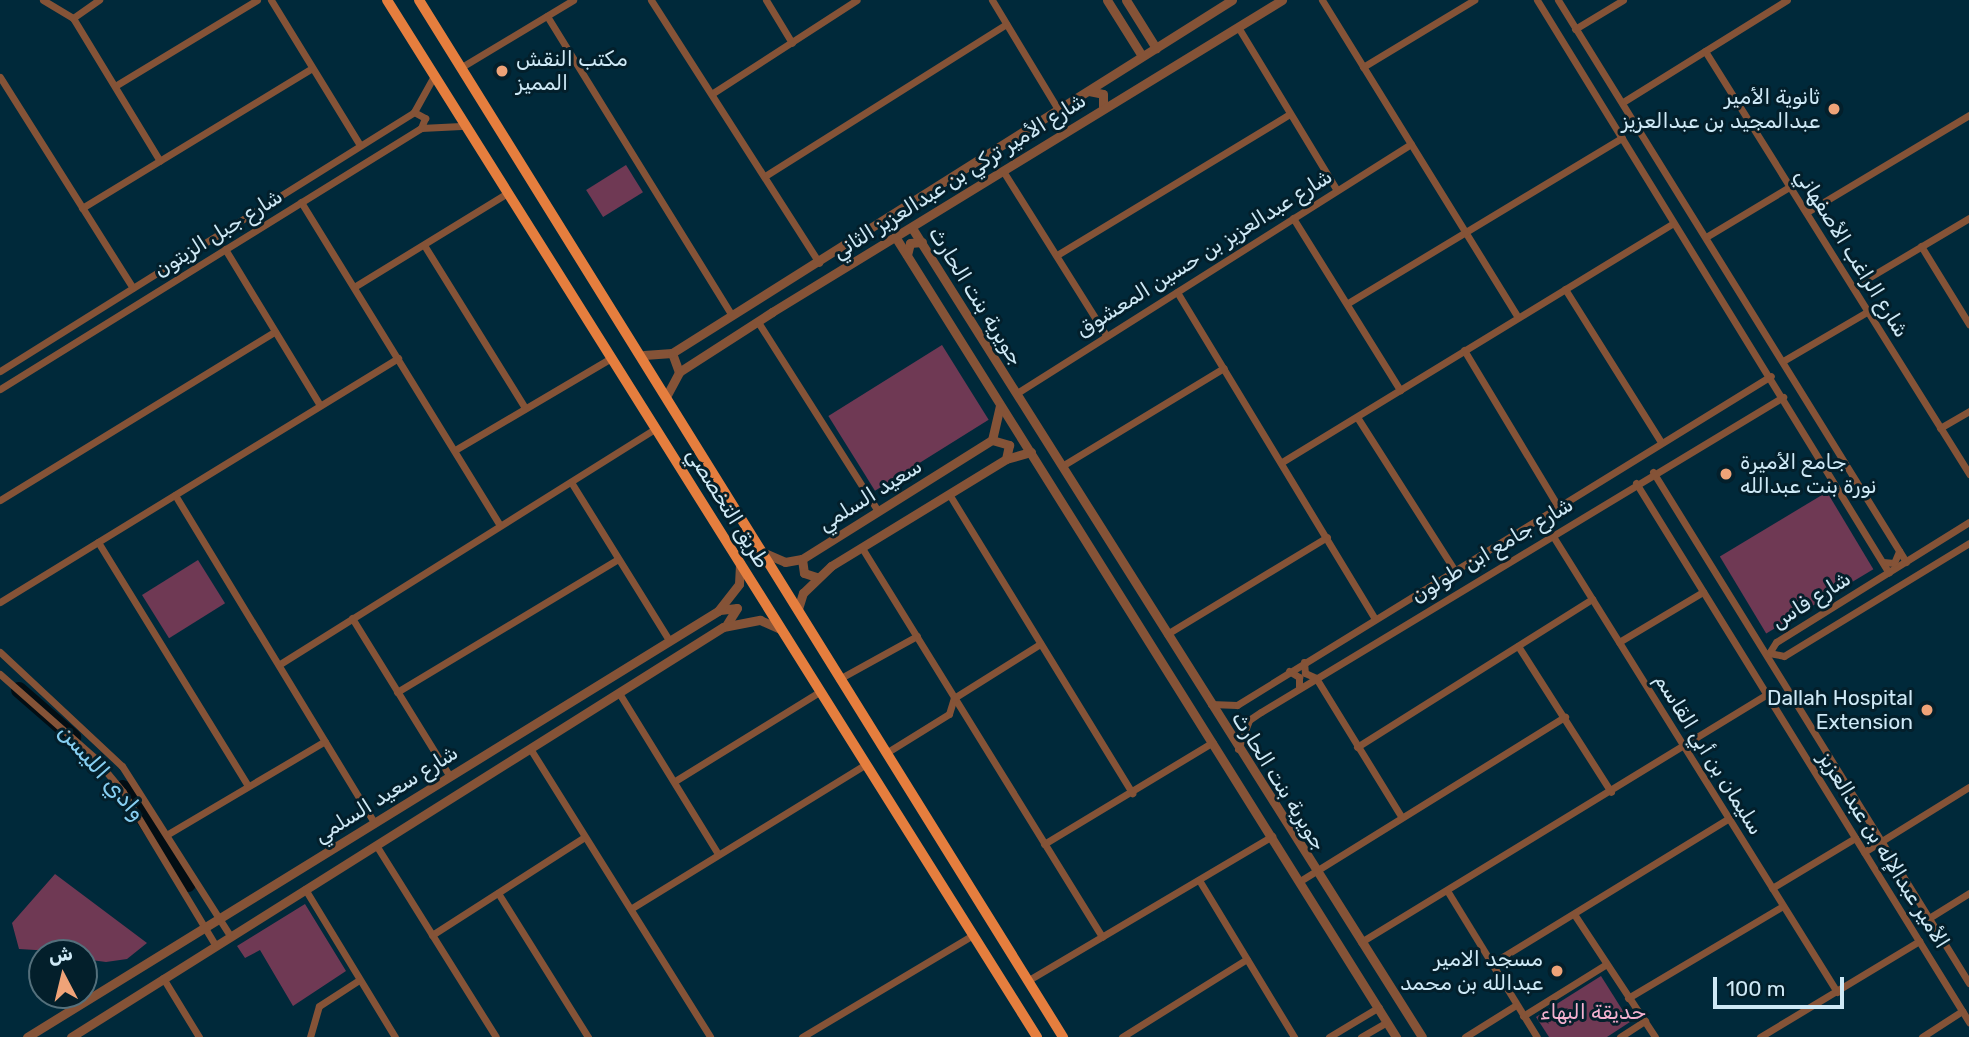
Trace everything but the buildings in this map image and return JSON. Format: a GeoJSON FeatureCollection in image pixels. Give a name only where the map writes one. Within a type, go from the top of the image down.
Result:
{"type":"FeatureCollection","features":[{"type":"Feature","properties":{"kind":"main road","name":"طريق التخصصي"},"geometry":{"type":"LineString","coordinates":[[387,0],[461,126],[611,358],[1037,1037]]}},
{"type":"Feature","properties":{"kind":"main road","name":"طريق التخصصي"},"geometry":{"type":"LineString","coordinates":[[419,0],[459,68],[644,355],[839,679],[1063,1037]]}},
{"type":"Feature","properties":{"kind":"street"},"geometry":{"type":"LineString","coordinates":[[43,0],[73,18],[160,161]]}},
{"type":"Feature","properties":{"kind":"street"},"geometry":{"type":"LineString","coordinates":[[115,86],[257,0]]}},
{"type":"Feature","properties":{"kind":"street"},"geometry":{"type":"LineString","coordinates":[[271,0],[360,145]]}},
{"type":"Feature","properties":{"kind":"street"},"geometry":{"type":"LineString","coordinates":[[459,68],[573,0]]}},
{"type":"Feature","properties":{"kind":"street"},"geometry":{"type":"LineString","coordinates":[[651,0],[713,93],[819,263]]}},
{"type":"Feature","properties":{"kind":"street"},"geometry":{"type":"LineString","coordinates":[[766,0],[792,43]]}},
{"type":"Feature","properties":{"kind":"street"},"geometry":{"type":"LineString","coordinates":[[838,0],[844,8]]}},
{"type":"Feature","properties":{"kind":"street"},"geometry":{"type":"LineString","coordinates":[[713,93],[857,0]]}},
{"type":"Feature","properties":{"kind":"street"},"geometry":{"type":"LineString","coordinates":[[992,0],[1059,111]]}},
{"type":"Feature","properties":{"kind":"street"},"geometry":{"type":"LineString","coordinates":[[1107,0],[1142,56]]}},
{"type":"Feature","properties":{"kind":"street"},"geometry":{"type":"LineString","coordinates":[[1126,0],[1156,48]]}},
{"type":"Feature","properties":{"kind":"street","name":"شارع الأمير تركي بن عبدالعزيز الثاني"},"geometry":{"type":"LineString","coordinates":[[672,354],[994,154],[1089,90],[1232,0]]}},
{"type":"Feature","properties":{"kind":"street","name":"شارع الأمير تركي بن عبدالعزيز الثاني"},"geometry":{"type":"LineString","coordinates":[[667,395],[679,372],[741,332],[1282,0]]}},
{"type":"Feature","properties":{"kind":"street"},"geometry":{"type":"LineString","coordinates":[[1322,0],[1518,317]]}},
{"type":"Feature","properties":{"kind":"street"},"geometry":{"type":"LineString","coordinates":[[1363,67],[1474,0]]}},
{"type":"Feature","properties":{"kind":"street"},"geometry":{"type":"LineString","coordinates":[[1536,0],[1889,573]]}},
{"type":"Feature","properties":{"kind":"street"},"geometry":{"type":"LineString","coordinates":[[1558,0],[1906,562]]}},
{"type":"Feature","properties":{"kind":"street"},"geometry":{"type":"LineString","coordinates":[[1575,29],[1623,0]]}},
{"type":"Feature","properties":{"kind":"street"},"geometry":{"type":"LineString","coordinates":[[1623,102],[1787,0]]}},
{"type":"Feature","properties":{"kind":"street"},"geometry":{"type":"LineString","coordinates":[[73,18],[96,1]]}},
{"type":"Feature","properties":{"kind":"street"},"geometry":{"type":"LineString","coordinates":[[547,16],[741,332]]}},
{"type":"Feature","properties":{"kind":"street"},"geometry":{"type":"LineString","coordinates":[[765,176],[1006,24]]}},
{"type":"Feature","properties":{"kind":"street"},"geometry":{"type":"LineString","coordinates":[[1238,27],[1336,189]]}},
{"type":"Feature","properties":{"kind":"street"},"geometry":{"type":"LineString","coordinates":[[1134,43],[1144,43],[1146,32]]}},
{"type":"Feature","properties":{"kind":"street","name":"شارع الراغب الأصفهاني"},"geometry":{"type":"LineString","coordinates":[[1705,51],[1969,474]]}},
{"type":"Feature","properties":{"kind":"street"},"geometry":{"type":"LineString","coordinates":[[82,208],[312,68]]}},
{"type":"Feature","properties":{"kind":"street"},"geometry":{"type":"LineString","coordinates":[[0,77],[133,288]]}},
{"type":"Feature","properties":{"kind":"street","name":"شارع جبل الزيتون"},"geometry":{"type":"LineString","coordinates":[[0,371],[414,112],[433,78]]}},
{"type":"Feature","properties":{"kind":"street"},"geometry":{"type":"LineString","coordinates":[[1089,90],[1103,94],[1103,108]]}},
{"type":"Feature","properties":{"kind":"street"},"geometry":{"type":"LineString","coordinates":[[414,112],[425,118],[421,128]]}},
{"type":"Feature","properties":{"kind":"street"},"geometry":{"type":"LineString","coordinates":[[1056,255],[1290,114]]}},
{"type":"Feature","properties":{"kind":"street"},"geometry":{"type":"LineString","coordinates":[[1807,212],[1969,116]]}},
{"type":"Feature","properties":{"kind":"street","name":"شارع جبل الزيتون"},"geometry":{"type":"LineString","coordinates":[[0,389],[421,128],[461,126]]}},
{"type":"Feature","properties":{"kind":"street"},"geometry":{"type":"LineString","coordinates":[[1348,303],[1622,138]]}},
{"type":"Feature","properties":{"kind":"street","name":"شارع عبدالعزيز بن حسين المعشوق"},"geometry":{"type":"LineString","coordinates":[[1017,393],[1411,144]]}},
{"type":"Feature","properties":{"kind":"street"},"geometry":{"type":"LineString","coordinates":[[994,154],[1106,335]]}},
{"type":"Feature","properties":{"kind":"street"},"geometry":{"type":"LineString","coordinates":[[1706,237],[1791,186]]}},
{"type":"Feature","properties":{"kind":"street"},"geometry":{"type":"LineString","coordinates":[[354,287],[506,194]]}},
{"type":"Feature","properties":{"kind":"street"},"geometry":{"type":"LineString","coordinates":[[301,202],[499,524]]}},
{"type":"Feature","properties":{"kind":"street"},"geometry":{"type":"LineString","coordinates":[[1293,218],[1348,303],[1399,390]]}},
{"type":"Feature","properties":{"kind":"street"},"geometry":{"type":"LineString","coordinates":[[1853,287],[1969,218]]}},
{"type":"Feature","properties":{"kind":"street"},"geometry":{"type":"LineString","coordinates":[[1282,462],[1673,223]]}},
{"type":"Feature","properties":{"kind":"street","name":"جويرية بنت الحارث"},"geometry":{"type":"LineString","coordinates":[[912,228],[1237,749],[1422,1037]]}},
{"type":"Feature","properties":{"kind":"street","name":"جويرية بنت الحارث"},"geometry":{"type":"LineString","coordinates":[[897,238],[1396,1037]]}},
{"type":"Feature","properties":{"kind":"street"},"geometry":{"type":"LineString","coordinates":[[907,255],[910,243],[922,243]]}},
{"type":"Feature","properties":{"kind":"street"},"geometry":{"type":"LineString","coordinates":[[424,245],[525,408]]}},
{"type":"Feature","properties":{"kind":"street"},"geometry":{"type":"LineString","coordinates":[[1921,246],[1969,324]]}},
{"type":"Feature","properties":{"kind":"street"},"geometry":{"type":"LineString","coordinates":[[225,249],[320,405]]}},
{"type":"Feature","properties":{"kind":"street"},"geometry":{"type":"LineString","coordinates":[[782,286],[778,299],[791,300]]}},
{"type":"Feature","properties":{"kind":"street"},"geometry":{"type":"LineString","coordinates":[[1565,289],[1661,442]]}},
{"type":"Feature","properties":{"kind":"street"},"geometry":{"type":"LineString","coordinates":[[1177,292],[1282,462],[1374,619]]}},
{"type":"Feature","properties":{"kind":"street"},"geometry":{"type":"LineString","coordinates":[[761,299],[774,300],[772,313]]}},
{"type":"Feature","properties":{"kind":"street"},"geometry":{"type":"LineString","coordinates":[[1961,310],[1969,305]]}},
{"type":"Feature","properties":{"kind":"street"},"geometry":{"type":"LineString","coordinates":[[1783,361],[1867,312]]}},
{"type":"Feature","properties":{"kind":"street"},"geometry":{"type":"LineString","coordinates":[[758,322],[878,511]]}},
{"type":"Feature","properties":{"kind":"street"},"geometry":{"type":"LineString","coordinates":[[0,500],[274,332]]}},
{"type":"Feature","properties":{"kind":"street"},"geometry":{"type":"LineString","coordinates":[[1464,350],[1557,505]]}},
{"type":"Feature","properties":{"kind":"street"},"geometry":{"type":"LineString","coordinates":[[644,355],[672,354],[679,372]]}},
{"type":"Feature","properties":{"kind":"street"},"geometry":{"type":"LineString","coordinates":[[0,601],[398,358]]}},
{"type":"Feature","properties":{"kind":"street"},"geometry":{"type":"LineString","coordinates":[[455,450],[611,358]]}},
{"type":"Feature","properties":{"kind":"street"},"geometry":{"type":"LineString","coordinates":[[1062,466],[1224,368]]}},
{"type":"Feature","properties":{"kind":"street","name":"شارع جامع ابن طولون"},"geometry":{"type":"LineString","coordinates":[[1209,703],[1237,705],[1557,505],[1770,376]]}},
{"type":"Feature","properties":{"kind":"street","name":"شارع جامع ابن طولون"},"geometry":{"type":"LineString","coordinates":[[1237,749],[1250,720],[1299,688],[1551,533],[1783,397]]}},
{"type":"Feature","properties":{"kind":"street"},"geometry":{"type":"LineString","coordinates":[[1000,406],[992,440],[1009,445],[1006,459]]}},
{"type":"Feature","properties":{"kind":"street"},"geometry":{"type":"LineString","coordinates":[[1940,428],[1969,411]]}},
{"type":"Feature","properties":{"kind":"street"},"geometry":{"type":"LineString","coordinates":[[1357,416],[1455,571]]}},
{"type":"Feature","properties":{"kind":"street"},"geometry":{"type":"LineString","coordinates":[[280,664],[499,524],[655,429]]}},
{"type":"Feature","properties":{"kind":"street","name":"سعيد السلمي"},"geometry":{"type":"LineString","coordinates":[[802,559],[992,440]]}},
{"type":"Feature","properties":{"kind":"street","name":"سعيد السلمي"},"geometry":{"type":"LineString","coordinates":[[798,609],[816,577],[1006,459],[1031,452]]}},
{"type":"Feature","properties":{"kind":"street","name":"الأمير عبدالإله بن عبدالعزيز"},"geometry":{"type":"LineString","coordinates":[[1653,472],[1969,984]]}},
{"type":"Feature","properties":{"kind":"street"},"geometry":{"type":"LineString","coordinates":[[571,482],[669,640]]}},
{"type":"Feature","properties":{"kind":"street","name":"الأمير عبدالإله بن عبدالعزيز"},"geometry":{"type":"LineString","coordinates":[[1636,483],[1969,1022]]}},
{"type":"Feature","properties":{"kind":"street"},"geometry":{"type":"LineString","coordinates":[[175,495],[373,821]]}},
{"type":"Feature","properties":{"kind":"street"},"geometry":{"type":"LineString","coordinates":[[949,495],[1132,793]]}},
{"type":"Feature","properties":{"kind":"street","name":"شارع فاس"},"geometry":{"type":"LineString","coordinates":[[1969,522],[1776,642],[1770,655],[1784,656],[1969,543]]}},
{"type":"Feature","properties":{"kind":"street"},"geometry":{"type":"LineString","coordinates":[[1082,534],[1094,536],[1099,525]]}},
{"type":"Feature","properties":{"kind":"street","name":"سليمان بن أبي القاسم"},"geometry":{"type":"LineString","coordinates":[[1551,533],[1837,992]]}},
{"type":"Feature","properties":{"kind":"street"},"geometry":{"type":"LineString","coordinates":[[1167,634],[1327,537]]}},
{"type":"Feature","properties":{"kind":"street"},"geometry":{"type":"LineString","coordinates":[[1093,552],[1098,541],[1110,542]]}},
{"type":"Feature","properties":{"kind":"street"},"geometry":{"type":"LineString","coordinates":[[98,542],[248,786]]}},
{"type":"Feature","properties":{"kind":"street"},"geometry":{"type":"LineString","coordinates":[[862,548],[1102,937]]}},
{"type":"Feature","properties":{"kind":"street"},"geometry":{"type":"LineString","coordinates":[[1881,558],[1894,564],[1899,550]]}},
{"type":"Feature","properties":{"kind":"street"},"geometry":{"type":"LineString","coordinates":[[762,552],[785,562],[802,559],[804,573],[816,577]]}},
{"type":"Feature","properties":{"kind":"street"},"geometry":{"type":"LineString","coordinates":[[397,692],[618,559]]}},
{"type":"Feature","properties":{"kind":"street","name":"شارع سعيد السلمي"},"geometry":{"type":"LineString","coordinates":[[27,1037],[373,821],[718,611],[739,584],[740,564]]}},
{"type":"Feature","properties":{"kind":"street"},"geometry":{"type":"LineString","coordinates":[[1619,642],[1703,592]]}},
{"type":"Feature","properties":{"kind":"street"},"geometry":{"type":"LineString","coordinates":[[1357,747],[1592,599]]}},
{"type":"Feature","properties":{"kind":"street"},"geometry":{"type":"LineString","coordinates":[[718,611],[737,608],[723,627]]}},
{"type":"Feature","properties":{"kind":"street"},"geometry":{"type":"LineString","coordinates":[[1819,615],[1819,626],[1830,628]]}},
{"type":"Feature","properties":{"kind":"street"},"geometry":{"type":"LineString","coordinates":[[352,618],[449,775]]}},
{"type":"Feature","properties":{"kind":"street","name":"شارع سعيد السلمي"},"geometry":{"type":"LineString","coordinates":[[71,1037],[214,943],[531,750],[723,627],[760,620],[780,629]]}},
{"type":"Feature","properties":{"kind":"street"},"geometry":{"type":"LineString","coordinates":[[680,634],[689,649]]}},
{"type":"Feature","properties":{"kind":"street"},"geometry":{"type":"LineString","coordinates":[[839,679],[918,636]]}},
{"type":"Feature","properties":{"kind":"street"},"geometry":{"type":"LineString","coordinates":[[886,753],[949,714],[954,698],[1040,644]]}},
{"type":"Feature","properties":{"kind":"street"},"geometry":{"type":"LineString","coordinates":[[1518,646],[1611,792]]}},
{"type":"Feature","properties":{"kind":"street"},"geometry":{"type":"LineString","coordinates":[[0,652],[122,766],[169,834],[229,934]]}},
{"type":"Feature","properties":{"kind":"street"},"geometry":{"type":"LineString","coordinates":[[1304,662],[1305,673],[1316,678],[1401,816]]}},
{"type":"Feature","properties":{"kind":"street"},"geometry":{"type":"LineString","coordinates":[[1289,671],[1299,677],[1299,688]]}},
{"type":"Feature","properties":{"kind":"street"},"geometry":{"type":"LineString","coordinates":[[0,674],[95,758],[123,792],[214,943]]}},
{"type":"Feature","properties":{"kind":"street"},"geometry":{"type":"LineString","coordinates":[[675,781],[820,692]]}},
{"type":"Feature","properties":{"kind":"street"},"geometry":{"type":"LineString","coordinates":[[619,693],[717,852]]}},
{"type":"Feature","properties":{"kind":"street"},"geometry":{"type":"LineString","coordinates":[[1361,942],[1448,892],[1768,694]]}},
{"type":"Feature","properties":{"kind":"street"},"geometry":{"type":"LineString","coordinates":[[1300,881],[1401,816],[1565,717]]}},
{"type":"Feature","properties":{"kind":"street"},"geometry":{"type":"LineString","coordinates":[[520,733],[583,838],[632,908],[710,1037]]}},
{"type":"Feature","properties":{"kind":"street"},"geometry":{"type":"LineString","coordinates":[[169,834],[325,741]]}},
{"type":"Feature","properties":{"kind":"street"},"geometry":{"type":"LineString","coordinates":[[1044,844],[1213,742]]}},
{"type":"Feature","properties":{"kind":"street"},"geometry":{"type":"LineString","coordinates":[[632,908],[717,852],[864,765]]}},
{"type":"Feature","properties":{"kind":"street"},"geometry":{"type":"LineString","coordinates":[[1864,852],[1969,787]]}},
{"type":"Feature","properties":{"kind":"street"},"geometry":{"type":"LineString","coordinates":[[1491,964],[1728,819]]}},
{"type":"Feature","properties":{"kind":"street"},"geometry":{"type":"LineString","coordinates":[[1027,981],[1272,836]]}},
{"type":"Feature","properties":{"kind":"street"},"geometry":{"type":"LineString","coordinates":[[432,935],[583,838]]}},
{"type":"Feature","properties":{"kind":"street"},"geometry":{"type":"LineString","coordinates":[[1772,888],[1856,838]]}},
{"type":"Feature","properties":{"kind":"street"},"geometry":{"type":"LineString","coordinates":[[376,845],[496,1037]]}},
{"type":"Feature","properties":{"kind":"street"},"geometry":{"type":"LineString","coordinates":[[1199,880],[1294,1037]]}},
{"type":"Feature","properties":{"kind":"street"},"geometry":{"type":"LineString","coordinates":[[305,889],[395,1037]]}},
{"type":"Feature","properties":{"kind":"street"},"geometry":{"type":"LineString","coordinates":[[1448,892],[1537,1037]]}},
{"type":"Feature","properties":{"kind":"street"},"geometry":{"type":"LineString","coordinates":[[498,893],[588,1037]]}},
{"type":"Feature","properties":{"kind":"street"},"geometry":{"type":"LineString","coordinates":[[1929,918],[1969,893]]}},
{"type":"Feature","properties":{"kind":"street"},"geometry":{"type":"LineString","coordinates":[[1628,998],[1783,906]]}},
{"type":"Feature","properties":{"kind":"street"},"geometry":{"type":"LineString","coordinates":[[1574,914],[1605,965],[1655,1037]]}},
{"type":"Feature","properties":{"kind":"street"},"geometry":{"type":"LineString","coordinates":[[802,1037],[973,935]]}},
{"type":"Feature","properties":{"kind":"street"},"geometry":{"type":"LineString","coordinates":[[1760,1037],[1919,941]]}},
{"type":"Feature","properties":{"kind":"street"},"geometry":{"type":"LineString","coordinates":[[1122,1037],[1247,959]]}},
{"type":"Feature","properties":{"kind":"street"},"geometry":{"type":"LineString","coordinates":[[1523,1016],[1605,965]]}},
{"type":"Feature","properties":{"kind":"street"},"geometry":{"type":"LineString","coordinates":[[163,978],[199,1037]]}},
{"type":"Feature","properties":{"kind":"street"},"geometry":{"type":"LineString","coordinates":[[310,1037],[319,1006],[359,979]]}},
{"type":"Feature","properties":{"kind":"street"},"geometry":{"type":"LineString","coordinates":[[1465,1037],[1517,1005]]}},
{"type":"Feature","properties":{"kind":"street"},"geometry":{"type":"LineString","coordinates":[[1329,1037],[1379,1007]]}},
{"type":"Feature","properties":{"kind":"street"},"geometry":{"type":"LineString","coordinates":[[1922,1037],[1962,1011]]}},
{"type":"Feature","properties":{"kind":"street"},"geometry":{"type":"LineString","coordinates":[[1356,1021],[1370,1023],[1363,1036]]}},
{"type":"Feature","properties":{"kind":"street"},"geometry":{"type":"LineString","coordinates":[[1620,1037],[1645,1021]]}},
{"type":"Feature","properties":{"kind":"street"},"geometry":{"type":"LineString","coordinates":[[1363,1036],[1387,1022]]}},
{"type":"Feature","properties":{"kind":"green space"},"geometry":{"type":"Polygon","coordinates":[[[626,165],[643,192],[603,217],[586,190],[626,165]]]}},
{"type":"Feature","properties":{"kind":"green space"},"geometry":{"type":"Polygon","coordinates":[[[942,345],[989,420],[875,491],[828,416],[942,345]]]}},
{"type":"Feature","properties":{"kind":"green space"},"geometry":{"type":"Polygon","coordinates":[[[1827,492],[1873,569],[1766,634],[1720,556],[1827,492]]]}},
{"type":"Feature","properties":{"kind":"green space"},"geometry":{"type":"Polygon","coordinates":[[[198,560],[225,603],[169,638],[142,595],[198,560]]]}},
{"type":"Feature","properties":{"kind":"green space"},"geometry":{"type":"Polygon","coordinates":[[[55,874],[147,943],[127,959],[98,961],[98,939],[28,939],[28,950],[19,949],[12,923],[55,874]]]}},
{"type":"Feature","properties":{"kind":"green space"},"geometry":{"type":"Polygon","coordinates":[[[305,904],[346,971],[293,1006],[260,950],[245,958],[237,946],[305,904]]]}},
{"type":"Feature","properties":{"kind":"green space","name":"حديقة البهاء"},"geometry":{"type":"Polygon","coordinates":[[[1601,976],[1630,1022],[1607,1037],[1549,1037],[1536,1017],[1601,976]]]}},
{"type":"Feature","properties":{"kind":"waterway","name":"وادي الليسن"},"geometry":{"type":"LineString","coordinates":[[19,690],[73,737]]}},
{"type":"Feature","properties":{"kind":"waterway","name":"وادي الليسن"},"geometry":{"type":"LineString","coordinates":[[123,788],[188,884]]}},
{"type":"Feature","properties":{"kind":"place","name":"مكتب النقش المميز"},"geometry":{"type":"Point","coordinates":[502,71]}},
{"type":"Feature","properties":{"kind":"place","name":"ثانوية الأمير عبدالمجيد بن عبدالعزيز"},"geometry":{"type":"Point","coordinates":[1834,109]}},
{"type":"Feature","properties":{"kind":"place","name":"جامع الأميرة نورة بنت عبدالله"},"geometry":{"type":"Point","coordinates":[1726,474]}},
{"type":"Feature","properties":{"kind":"place","name":"Dallah Hospital Extension"},"geometry":{"type":"Point","coordinates":[1927,710]}},
{"type":"Feature","properties":{"kind":"place","name":"مسجد الامير عبدالله بن محمد"},"geometry":{"type":"Point","coordinates":[1557,971]}}]}
